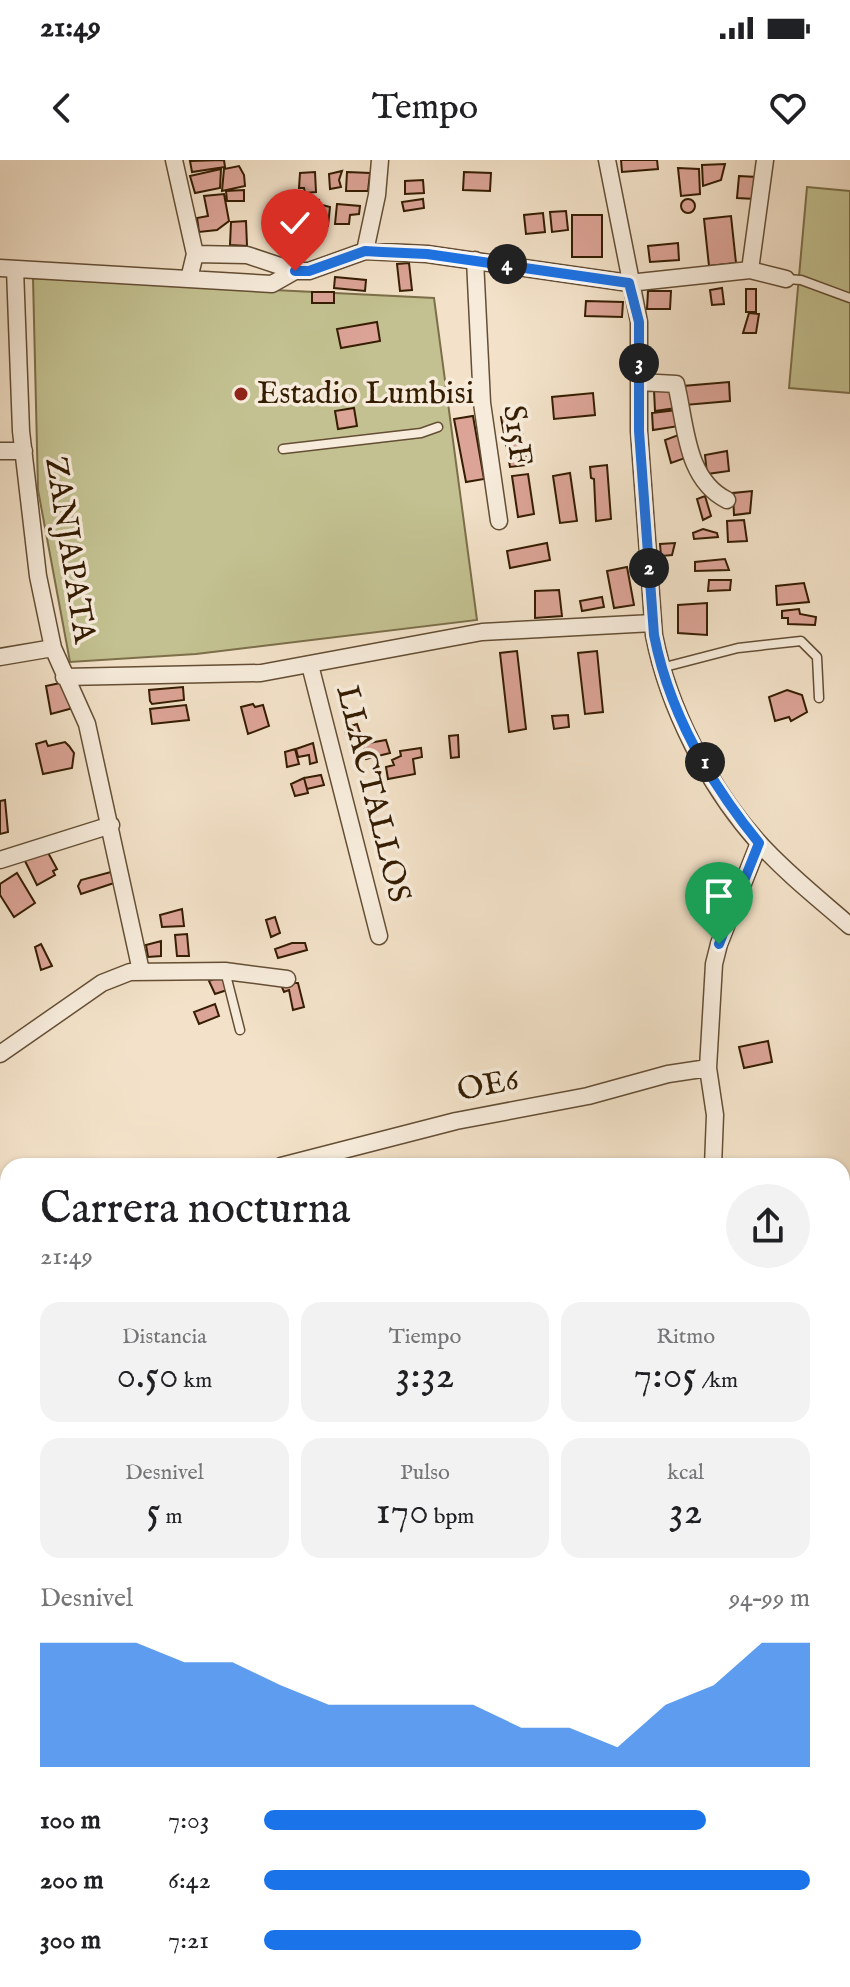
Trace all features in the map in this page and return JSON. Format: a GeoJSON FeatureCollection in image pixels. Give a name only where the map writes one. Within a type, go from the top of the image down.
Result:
{"type":"FeatureCollection","features":[{"type":"Feature","properties":{"kind":"street"},"geometry":{"type":"LineString","coordinates":[[174,160],[195,254],[189,279]]}},
{"type":"Feature","properties":{"kind":"street"},"geometry":{"type":"LineString","coordinates":[[365,251],[377,195],[380,160]]}},
{"type":"Feature","properties":{"kind":"street"},"geometry":{"type":"LineString","coordinates":[[607,160],[639,322],[639,431],[653,623],[660,668],[674,708],[734,812],[759,843],[850,926]]}},
{"type":"Feature","properties":{"kind":"street"},"geometry":{"type":"LineString","coordinates":[[750,270],[765,160]]}},
{"type":"Feature","properties":{"kind":"street"},"geometry":{"type":"LineString","coordinates":[[195,254],[247,255],[295,271],[309,271],[365,251],[475,260],[629,283],[750,270],[786,279]]}},
{"type":"Feature","properties":{"kind":"street","name":"S15F"},"geometry":{"type":"LineString","coordinates":[[475,260],[482,403],[499,521]]}},
{"type":"Feature","properties":{"kind":"street"},"geometry":{"type":"LineString","coordinates":[[8,268],[272,284],[295,271]]}},
{"type":"Feature","properties":{"kind":"street","name":"ZANJAPATA"},"geometry":{"type":"LineString","coordinates":[[8,268],[38,576],[53,648],[87,724],[141,971]]}},
{"type":"Feature","properties":{"kind":"street"},"geometry":{"type":"LineString","coordinates":[[639,382],[676,384],[689,449],[713,493],[727,500]]}},
{"type":"Feature","properties":{"kind":"street"},"geometry":{"type":"LineString","coordinates":[[0,451],[24,451]]}},
{"type":"Feature","properties":{"kind":"street"},"geometry":{"type":"LineString","coordinates":[[64,677],[261,673],[482,632],[653,623]]}},
{"type":"Feature","properties":{"kind":"street"},"geometry":{"type":"LineString","coordinates":[[0,657],[53,648]]}},
{"type":"Feature","properties":{"kind":"street","name":"LLACTALLOS"},"geometry":{"type":"LineString","coordinates":[[310,665],[379,936]]}},
{"type":"Feature","properties":{"kind":"street"},"geometry":{"type":"LineString","coordinates":[[0,860],[111,825]]}},
{"type":"Feature","properties":{"kind":"street"},"geometry":{"type":"LineString","coordinates":[[713,1158],[715,1115],[708,1068],[719,944],[759,843]]}},
{"type":"Feature","properties":{"kind":"street"},"geometry":{"type":"LineString","coordinates":[[0,1054],[102,983],[141,971],[225,971],[287,979]]}},
{"type":"Feature","properties":{"kind":"street","name":"OE6"},"geometry":{"type":"LineString","coordinates":[[312,1158],[456,1121],[588,1096],[668,1074],[708,1068]]}},
{"type":"Feature","properties":{"kind":"lane"},"geometry":{"type":"LineString","coordinates":[[786,279],[801,280],[850,298]]}},
{"type":"Feature","properties":{"kind":"lane"},"geometry":{"type":"LineString","coordinates":[[283,449],[421,433],[438,427]]}},
{"type":"Feature","properties":{"kind":"lane"},"geometry":{"type":"LineString","coordinates":[[660,668],[738,648],[801,641],[817,657],[819,698]]}},
{"type":"Feature","properties":{"kind":"lane"},"geometry":{"type":"LineString","coordinates":[[225,971],[240,1030]]}},
{"type":"Feature","properties":{"kind":"shaded area"},"geometry":{"type":"Polygon","coordinates":[[[807,187],[850,191],[850,393],[789,388],[807,187]]]}},
{"type":"Feature","properties":{"kind":"shaded area","name":"Estadio Lumbisi"},"geometry":{"type":"Polygon","coordinates":[[[33,278],[434,298],[477,620],[196,654],[70,662],[38,490],[33,278]]]}},
{"type":"Feature","properties":{"kind":"building"},"geometry":{"type":"Polygon","coordinates":[[[224,160],[225,167],[192,172],[190,161],[224,160]]]}},
{"type":"Feature","properties":{"kind":"building"},"geometry":{"type":"Polygon","coordinates":[[[621,160],[657,160],[658,169],[622,172],[621,160]]]}},
{"type":"Feature","properties":{"kind":"building"},"geometry":{"type":"Polygon","coordinates":[[[725,164],[721,180],[703,186],[702,165],[725,164]]]}},
{"type":"Feature","properties":{"kind":"building"},"geometry":{"type":"Polygon","coordinates":[[[239,166],[245,186],[222,191],[224,169],[239,166]]]}},
{"type":"Feature","properties":{"kind":"building"},"geometry":{"type":"Polygon","coordinates":[[[678,168],[699,169],[700,194],[681,196],[678,168]]]}},
{"type":"Feature","properties":{"kind":"building"},"geometry":{"type":"Polygon","coordinates":[[[221,169],[220,188],[195,193],[190,176],[221,169]]]}},
{"type":"Feature","properties":{"kind":"building"},"geometry":{"type":"Polygon","coordinates":[[[342,171],[339,180],[341,187],[330,189],[329,174],[342,171]]]}},
{"type":"Feature","properties":{"kind":"building"},"geometry":{"type":"Polygon","coordinates":[[[315,172],[316,192],[305,193],[304,188],[299,188],[300,173],[315,172]]]}},
{"type":"Feature","properties":{"kind":"building"},"geometry":{"type":"Polygon","coordinates":[[[347,172],[370,173],[368,191],[346,191],[347,172]]]}},
{"type":"Feature","properties":{"kind":"building"},"geometry":{"type":"Polygon","coordinates":[[[464,172],[491,173],[490,191],[463,190],[464,172]]]}},
{"type":"Feature","properties":{"kind":"building"},"geometry":{"type":"Polygon","coordinates":[[[739,176],[757,177],[755,199],[737,198],[739,176]]]}},
{"type":"Feature","properties":{"kind":"building"},"geometry":{"type":"Polygon","coordinates":[[[423,180],[424,193],[405,194],[405,181],[423,180]]]}},
{"type":"Feature","properties":{"kind":"building"},"geometry":{"type":"Polygon","coordinates":[[[244,190],[244,201],[227,201],[226,191],[244,190]]]}},
{"type":"Feature","properties":{"kind":"building"},"geometry":{"type":"Polygon","coordinates":[[[224,194],[229,221],[217,230],[199,232],[197,218],[208,216],[204,196],[224,194]]]}},
{"type":"Feature","properties":{"kind":"building"},"geometry":{"type":"Polygon","coordinates":[[[294,198],[319,200],[317,217],[298,217],[293,211],[294,198]]]}},
{"type":"Feature","properties":{"kind":"building"},"geometry":{"type":"Polygon","coordinates":[[[423,199],[424,208],[404,211],[402,202],[423,199]]]}},
{"type":"Feature","properties":{"kind":"building"},"geometry":{"type":"Polygon","coordinates":[[[688,199],[695,206],[688,213],[681,206],[688,199]]]}},
{"type":"Feature","properties":{"kind":"building"},"geometry":{"type":"Polygon","coordinates":[[[337,204],[360,206],[359,214],[350,215],[349,224],[335,224],[337,204]]]}},
{"type":"Feature","properties":{"kind":"building"},"geometry":{"type":"Polygon","coordinates":[[[322,205],[330,207],[328,226],[311,224],[322,205]]]}},
{"type":"Feature","properties":{"kind":"building"},"geometry":{"type":"Polygon","coordinates":[[[566,211],[568,230],[552,232],[550,212],[566,211]]]}},
{"type":"Feature","properties":{"kind":"building"},"geometry":{"type":"Polygon","coordinates":[[[543,213],[545,232],[526,234],[524,215],[543,213]]]}},
{"type":"Feature","properties":{"kind":"building"},"geometry":{"type":"Polygon","coordinates":[[[572,215],[602,215],[602,257],[572,257],[572,215]]]}},
{"type":"Feature","properties":{"kind":"building"},"geometry":{"type":"Polygon","coordinates":[[[731,216],[736,263],[709,266],[704,219],[731,216]]]}},
{"type":"Feature","properties":{"kind":"building"},"geometry":{"type":"Polygon","coordinates":[[[302,219],[309,226],[302,233],[295,226],[302,219]]]}},
{"type":"Feature","properties":{"kind":"building"},"geometry":{"type":"Polygon","coordinates":[[[246,221],[247,246],[230,245],[231,222],[246,221]]]}},
{"type":"Feature","properties":{"kind":"building"},"geometry":{"type":"Polygon","coordinates":[[[678,243],[679,260],[650,262],[648,246],[678,243]]]}},
{"type":"Feature","properties":{"kind":"building"},"geometry":{"type":"Polygon","coordinates":[[[409,263],[412,290],[400,291],[397,264],[409,263]]]}},
{"type":"Feature","properties":{"kind":"building"},"geometry":{"type":"Polygon","coordinates":[[[335,277],[366,280],[365,291],[334,288],[335,277]]]}},
{"type":"Feature","properties":{"kind":"building"},"geometry":{"type":"Polygon","coordinates":[[[722,288],[724,304],[712,305],[710,290],[722,288]]]}},
{"type":"Feature","properties":{"kind":"building"},"geometry":{"type":"Polygon","coordinates":[[[746,289],[756,289],[756,312],[746,312],[746,289]]]}},
{"type":"Feature","properties":{"kind":"building"},"geometry":{"type":"Polygon","coordinates":[[[648,291],[671,291],[670,309],[647,309],[648,291]]]}},
{"type":"Feature","properties":{"kind":"building"},"geometry":{"type":"Polygon","coordinates":[[[312,292],[334,292],[334,303],[312,303],[312,292]]]}},
{"type":"Feature","properties":{"kind":"building"},"geometry":{"type":"Polygon","coordinates":[[[586,301],[623,302],[622,317],[585,316],[586,301]]]}},
{"type":"Feature","properties":{"kind":"building"},"geometry":{"type":"Polygon","coordinates":[[[749,313],[759,314],[756,333],[743,333],[749,313]]]}},
{"type":"Feature","properties":{"kind":"building"},"geometry":{"type":"Polygon","coordinates":[[[377,322],[380,341],[341,348],[337,329],[377,322]]]}},
{"type":"Feature","properties":{"kind":"building"},"geometry":{"type":"Polygon","coordinates":[[[729,382],[730,401],[685,405],[683,386],[729,382]]]}},
{"type":"Feature","properties":{"kind":"building"},"geometry":{"type":"Polygon","coordinates":[[[674,388],[676,408],[655,411],[654,390],[674,388]]]}},
{"type":"Feature","properties":{"kind":"building"},"geometry":{"type":"Polygon","coordinates":[[[593,393],[595,415],[554,419],[552,397],[593,393]]]}},
{"type":"Feature","properties":{"kind":"building"},"geometry":{"type":"Polygon","coordinates":[[[354,408],[357,426],[338,429],[335,411],[354,408]]]}},
{"type":"Feature","properties":{"kind":"building"},"geometry":{"type":"Polygon","coordinates":[[[677,410],[679,426],[653,430],[652,413],[677,410]]]}},
{"type":"Feature","properties":{"kind":"building"},"geometry":{"type":"Polygon","coordinates":[[[519,414],[527,465],[510,467],[501,417],[519,414]]]}},
{"type":"Feature","properties":{"kind":"building"},"geometry":{"type":"Polygon","coordinates":[[[473,416],[484,479],[466,482],[454,419],[473,416]]]}},
{"type":"Feature","properties":{"kind":"building"},"geometry":{"type":"Polygon","coordinates":[[[681,434],[688,457],[671,463],[665,440],[681,434]]]}},
{"type":"Feature","properties":{"kind":"building"},"geometry":{"type":"Polygon","coordinates":[[[727,451],[729,471],[707,474],[705,455],[727,451]]]}},
{"type":"Feature","properties":{"kind":"building"},"geometry":{"type":"Polygon","coordinates":[[[607,465],[611,519],[596,521],[594,479],[591,478],[590,467],[607,465]]]}},
{"type":"Feature","properties":{"kind":"building"},"geometry":{"type":"Polygon","coordinates":[[[570,473],[577,521],[560,523],[553,476],[570,473]]]}},
{"type":"Feature","properties":{"kind":"building"},"geometry":{"type":"Polygon","coordinates":[[[528,474],[534,514],[518,517],[512,476],[528,474]]]}},
{"type":"Feature","properties":{"kind":"building"},"geometry":{"type":"Polygon","coordinates":[[[752,491],[750,513],[734,515],[733,493],[752,491]]]}},
{"type":"Feature","properties":{"kind":"building"},"geometry":{"type":"Polygon","coordinates":[[[705,496],[711,516],[703,520],[697,499],[705,496]]]}},
{"type":"Feature","properties":{"kind":"building"},"geometry":{"type":"Polygon","coordinates":[[[744,520],[747,541],[728,542],[727,521],[744,520]]]}},
{"type":"Feature","properties":{"kind":"building"},"geometry":{"type":"Polygon","coordinates":[[[703,529],[717,533],[718,537],[694,539],[693,533],[703,529]]]}},
{"type":"Feature","properties":{"kind":"building"},"geometry":{"type":"Polygon","coordinates":[[[547,543],[550,560],[510,568],[507,551],[547,543]]]}},
{"type":"Feature","properties":{"kind":"building"},"geometry":{"type":"Polygon","coordinates":[[[675,543],[672,555],[661,556],[660,544],[675,543]]]}},
{"type":"Feature","properties":{"kind":"building"},"geometry":{"type":"Polygon","coordinates":[[[725,559],[729,570],[695,571],[695,562],[725,559]]]}},
{"type":"Feature","properties":{"kind":"building"},"geometry":{"type":"Polygon","coordinates":[[[627,567],[634,605],[614,608],[607,571],[627,567]]]}},
{"type":"Feature","properties":{"kind":"building"},"geometry":{"type":"Polygon","coordinates":[[[709,580],[731,580],[730,590],[708,591],[709,580]]]}},
{"type":"Feature","properties":{"kind":"building"},"geometry":{"type":"Polygon","coordinates":[[[804,583],[809,602],[777,605],[776,586],[804,583]]]}},
{"type":"Feature","properties":{"kind":"building"},"geometry":{"type":"Polygon","coordinates":[[[559,590],[562,616],[535,618],[535,591],[559,590]]]}},
{"type":"Feature","properties":{"kind":"building"},"geometry":{"type":"Polygon","coordinates":[[[602,597],[604,607],[582,611],[580,601],[602,597]]]}},
{"type":"Feature","properties":{"kind":"building"},"geometry":{"type":"Polygon","coordinates":[[[707,603],[707,635],[678,633],[678,605],[707,603]]]}},
{"type":"Feature","properties":{"kind":"building"},"geometry":{"type":"Polygon","coordinates":[[[799,609],[800,614],[816,617],[815,625],[788,624],[788,618],[782,618],[782,611],[799,609]]]}},
{"type":"Feature","properties":{"kind":"building"},"geometry":{"type":"Polygon","coordinates":[[[517,651],[526,729],[509,732],[500,653],[517,651]]]}},
{"type":"Feature","properties":{"kind":"building"},"geometry":{"type":"Polygon","coordinates":[[[597,651],[603,712],[585,714],[578,653],[597,651]]]}},
{"type":"Feature","properties":{"kind":"building"},"geometry":{"type":"Polygon","coordinates":[[[65,682],[73,708],[51,714],[46,686],[65,682]]]}},
{"type":"Feature","properties":{"kind":"building"},"geometry":{"type":"Polygon","coordinates":[[[183,687],[184,700],[152,704],[150,701],[149,690],[183,687]]]}},
{"type":"Feature","properties":{"kind":"building"},"geometry":{"type":"Polygon","coordinates":[[[787,690],[802,695],[807,712],[791,721],[789,717],[775,721],[769,697],[787,690]]]}},
{"type":"Feature","properties":{"kind":"building"},"geometry":{"type":"Polygon","coordinates":[[[253,704],[255,707],[263,705],[269,726],[248,734],[241,707],[253,704]]]}},
{"type":"Feature","properties":{"kind":"building"},"geometry":{"type":"Polygon","coordinates":[[[186,705],[189,720],[152,724],[150,709],[186,705]]]}},
{"type":"Feature","properties":{"kind":"building"},"geometry":{"type":"Polygon","coordinates":[[[568,715],[569,727],[554,729],[552,716],[568,715]]]}},
{"type":"Feature","properties":{"kind":"building"},"geometry":{"type":"Polygon","coordinates":[[[357,724],[362,738],[355,740],[352,733],[346,735],[345,728],[357,724]]]}},
{"type":"Feature","properties":{"kind":"building"},"geometry":{"type":"Polygon","coordinates":[[[458,735],[459,757],[451,758],[449,736],[458,735]]]}},
{"type":"Feature","properties":{"kind":"building"},"geometry":{"type":"Polygon","coordinates":[[[386,740],[390,753],[366,759],[363,744],[386,740]]]}},
{"type":"Feature","properties":{"kind":"building"},"geometry":{"type":"Polygon","coordinates":[[[46,741],[48,746],[65,742],[69,746],[74,753],[72,768],[43,774],[36,744],[46,741]]]}},
{"type":"Feature","properties":{"kind":"building"},"geometry":{"type":"Polygon","coordinates":[[[313,743],[317,762],[310,764],[309,755],[298,757],[296,749],[313,743]]]}},
{"type":"Feature","properties":{"kind":"building"},"geometry":{"type":"Polygon","coordinates":[[[421,748],[422,757],[413,759],[415,774],[388,779],[386,767],[394,765],[392,760],[401,756],[400,751],[421,748]]]}},
{"type":"Feature","properties":{"kind":"building"},"geometry":{"type":"Polygon","coordinates":[[[295,749],[299,764],[287,767],[285,752],[295,749]]]}},
{"type":"Feature","properties":{"kind":"building"},"geometry":{"type":"Polygon","coordinates":[[[321,775],[324,785],[307,789],[304,778],[321,775]]]}},
{"type":"Feature","properties":{"kind":"building"},"geometry":{"type":"Polygon","coordinates":[[[304,778],[308,793],[295,796],[291,784],[304,778]]]}},
{"type":"Feature","properties":{"kind":"building"},"geometry":{"type":"Polygon","coordinates":[[[5,800],[8,832],[0,834],[0,801],[5,800]]]}},
{"type":"Feature","properties":{"kind":"building"},"geometry":{"type":"Polygon","coordinates":[[[46,849],[57,869],[53,871],[55,875],[37,885],[23,857],[46,849]]]}},
{"type":"Feature","properties":{"kind":"building"},"geometry":{"type":"Polygon","coordinates":[[[111,872],[114,883],[81,894],[78,886],[81,880],[111,872]]]}},
{"type":"Feature","properties":{"kind":"building"},"geometry":{"type":"Polygon","coordinates":[[[17,873],[35,903],[14,917],[0,895],[0,884],[17,873]]]}},
{"type":"Feature","properties":{"kind":"building"},"geometry":{"type":"Polygon","coordinates":[[[182,909],[184,926],[162,927],[160,915],[182,909]]]}},
{"type":"Feature","properties":{"kind":"building"},"geometry":{"type":"Polygon","coordinates":[[[275,917],[280,933],[271,937],[266,920],[275,917]]]}},
{"type":"Feature","properties":{"kind":"building"},"geometry":{"type":"Polygon","coordinates":[[[187,934],[189,956],[177,956],[175,935],[187,934]]]}},
{"type":"Feature","properties":{"kind":"building"},"geometry":{"type":"Polygon","coordinates":[[[161,941],[161,956],[148,957],[146,945],[161,941]]]}},
{"type":"Feature","properties":{"kind":"building"},"geometry":{"type":"Polygon","coordinates":[[[292,943],[305,943],[307,950],[278,958],[275,949],[292,943]]]}},
{"type":"Feature","properties":{"kind":"building"},"geometry":{"type":"Polygon","coordinates":[[[41,944],[52,966],[41,970],[35,947],[41,944]]]}},
{"type":"Feature","properties":{"kind":"building"},"geometry":{"type":"Polygon","coordinates":[[[218,977],[228,978],[230,989],[215,994],[209,981],[218,977]]]}},
{"type":"Feature","properties":{"kind":"building"},"geometry":{"type":"Polygon","coordinates":[[[298,983],[304,1007],[293,1010],[289,990],[284,992],[281,985],[298,983]]]}},
{"type":"Feature","properties":{"kind":"building"},"geometry":{"type":"Polygon","coordinates":[[[215,1004],[219,1016],[199,1024],[194,1012],[215,1004]]]}},
{"type":"Feature","properties":{"kind":"building"},"geometry":{"type":"Polygon","coordinates":[[[768,1041],[772,1062],[744,1068],[739,1047],[768,1041]]]}},
{"type":"Feature","properties":{"kind":"place","name":"Estadio Lumbisi"},"geometry":{"type":"Point","coordinates":[241,394]}},
{"type":"Feature","properties":{"kind":"route"},"geometry":{"type":"LineString","coordinates":[[295,271],[309,271],[365,251],[427,254],[608,277],[629,283],[639,322],[639,431],[654,635],[660,668],[674,708],[734,812],[759,843],[719,944]]}}]}
